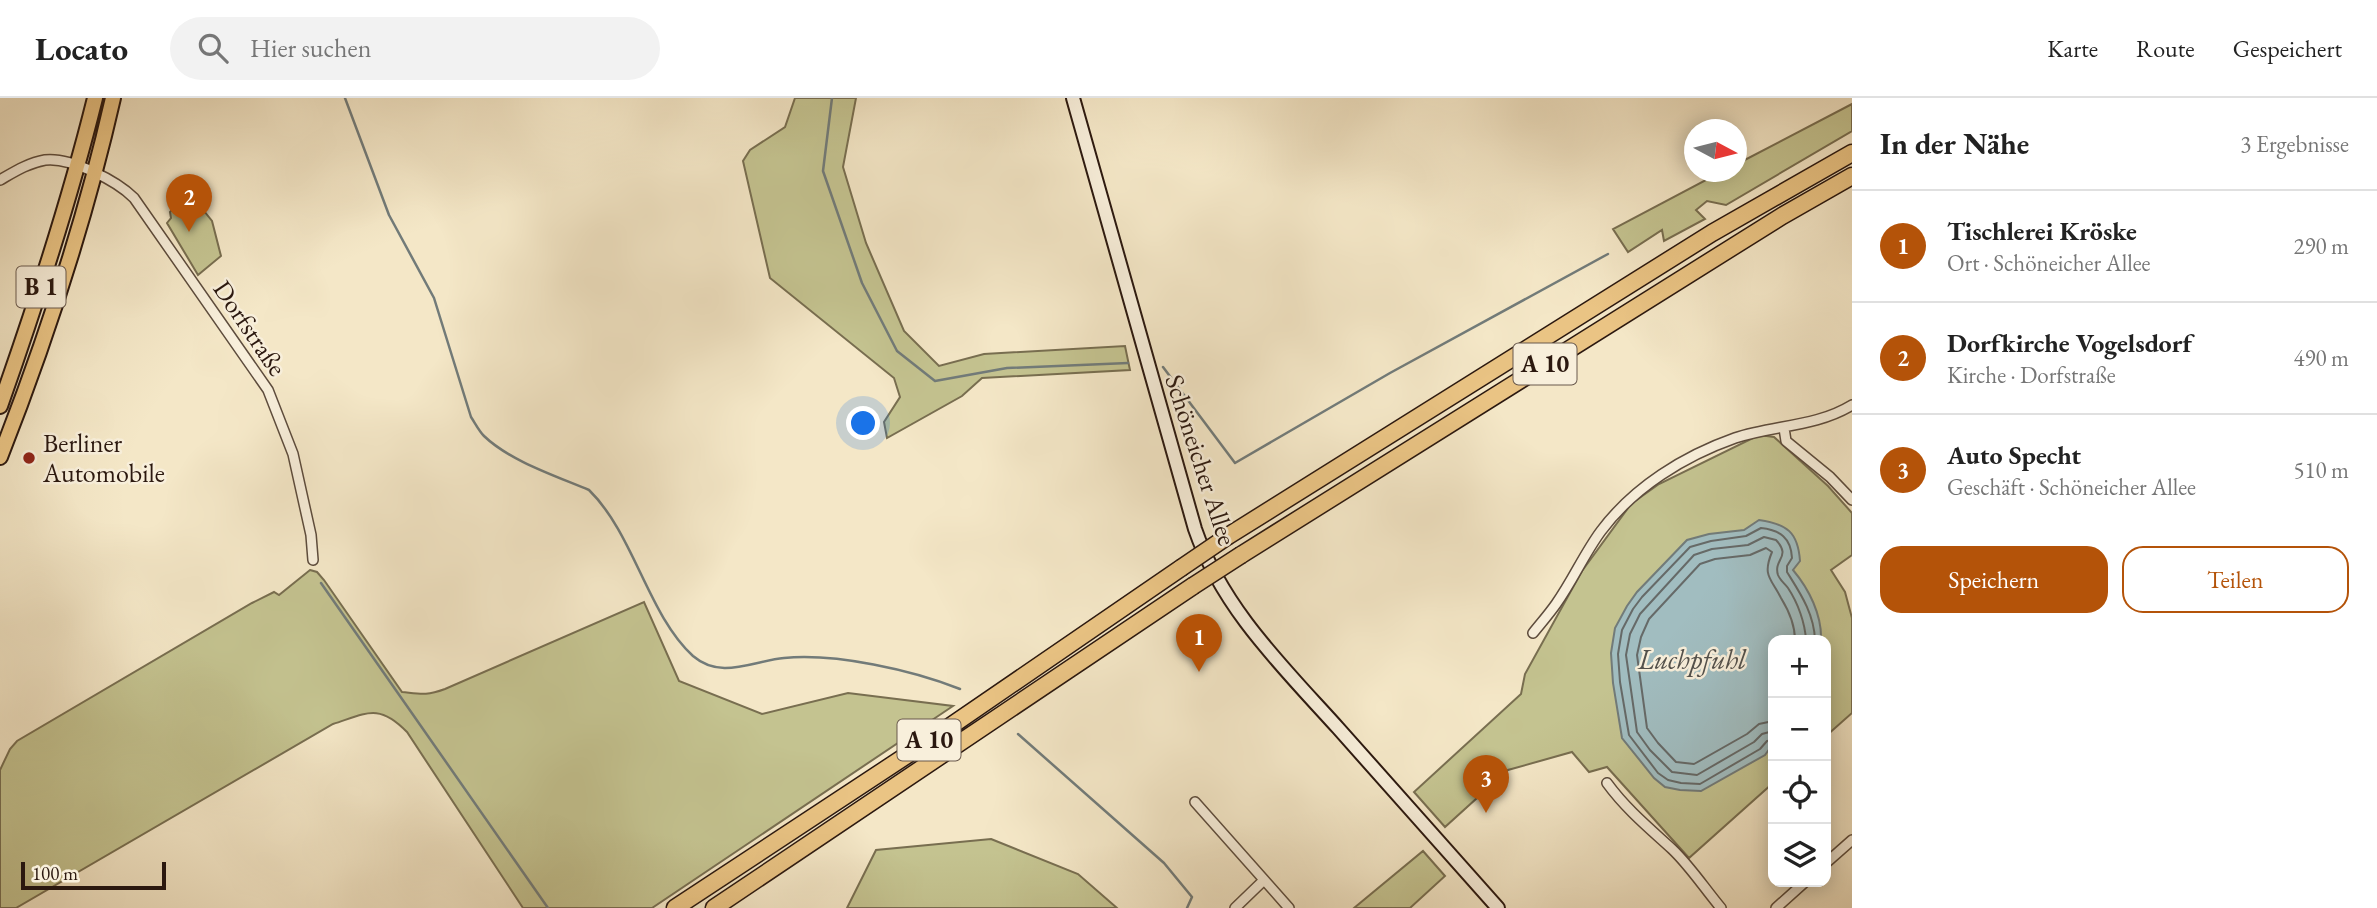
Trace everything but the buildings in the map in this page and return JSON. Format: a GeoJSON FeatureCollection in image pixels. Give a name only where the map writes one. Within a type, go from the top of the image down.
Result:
{"type":"FeatureCollection","features":[{"type":"Feature","properties":{"kind":"highway","name":"A 10"},"geometry":{"type":"LineString","coordinates":[[675,908],[942,732],[1228,536],[1712,233],[1852,153]]}},
{"type":"Feature","properties":{"kind":"highway","name":"A 10"},"geometry":{"type":"LineString","coordinates":[[714,908],[1192,586],[1782,216],[1852,176]]}},
{"type":"Feature","properties":{"kind":"main road","name":"B 1"},"geometry":{"type":"LineString","coordinates":[[0,406],[33,312],[95,98]]}},
{"type":"Feature","properties":{"kind":"main road","name":"B 1"},"geometry":{"type":"LineString","coordinates":[[0,457],[50,320],[94,173],[113,98]]}},
{"type":"Feature","properties":{"kind":"street","name":"Schöneicher Allee"},"geometry":{"type":"LineString","coordinates":[[1073,98],[1195,529],[1219,582],[1232,604],[1274,658],[1498,908]]}},
{"type":"Feature","properties":{"kind":"street","name":"Dorfstraße"},"geometry":{"type":"LineString","coordinates":[[0,180],[25,166],[48,160],[77,166],[94,173],[124,188],[134,198],[268,390],[293,454],[311,535],[313,560]]}},
{"type":"Feature","properties":{"kind":"street"},"geometry":{"type":"LineString","coordinates":[[1533,633],[1557,603],[1602,530],[1632,498],[1683,461],[1737,438],[1832,416],[1852,405]]}},
{"type":"Feature","properties":{"kind":"street"},"geometry":{"type":"LineString","coordinates":[[1784,428],[1786,440],[1830,477],[1852,500]]}},
{"type":"Feature","properties":{"kind":"street"},"geometry":{"type":"LineString","coordinates":[[1607,783],[1618,798],[1672,850],[1721,908]]}},
{"type":"Feature","properties":{"kind":"street"},"geometry":{"type":"LineString","coordinates":[[1195,802],[1289,908]]}},
{"type":"Feature","properties":{"kind":"street"},"geometry":{"type":"LineString","coordinates":[[1831,859],[1852,840]]}},
{"type":"Feature","properties":{"kind":"street"},"geometry":{"type":"LineString","coordinates":[[1234,908],[1264,880]]}},
{"type":"Feature","properties":{"kind":"street"},"geometry":{"type":"LineString","coordinates":[[1776,908],[1799,887]]}},
{"type":"Feature","properties":{"kind":"shaded area"},"geometry":{"type":"Polygon","coordinates":[[[795,98],[856,98],[843,167],[866,243],[904,331],[939,366],[984,354],[1125,346],[1130,370],[982,378],[962,396],[887,438],[884,422],[900,397],[894,378],[770,278],[743,161],[750,150],[785,127],[795,98]]]}},
{"type":"Feature","properties":{"kind":"shaded area"},"geometry":{"type":"Polygon","coordinates":[[[1852,104],[1852,131],[1726,205],[1707,201],[1696,210],[1705,219],[1664,241],[1662,230],[1628,252],[1613,229],[1702,182],[1747,182],[1747,159],[1852,104]]]}},
{"type":"Feature","properties":{"kind":"shaded area"},"geometry":{"type":"Polygon","coordinates":[[[196,201],[212,221],[221,256],[198,275],[167,223],[171,218],[170,212],[177,204],[196,201]]]}},
{"type":"Feature","properties":{"kind":"shaded area"},"geometry":{"type":"Polygon","coordinates":[[[1759,435],[1774,437],[1828,486],[1852,513],[1852,555],[1831,570],[1845,592],[1852,618],[1852,713],[1831,732],[1831,635],[1768,635],[1768,787],[1689,858],[1607,767],[1589,772],[1572,752],[1508,770],[1445,827],[1414,792],[1521,694],[1525,674],[1582,571],[1631,504],[1659,484],[1759,435]]]}},
{"type":"Feature","properties":{"kind":"shaded area"},"geometry":{"type":"Polygon","coordinates":[[[310,570],[317,572],[324,580],[402,692],[424,694],[445,689],[644,602],[679,681],[762,714],[848,693],[953,706],[652,908],[523,908],[407,732],[388,717],[372,713],[333,724],[16,908],[0,908],[0,770],[17,741],[252,603],[274,592],[279,595],[310,570]]]}},
{"type":"Feature","properties":{"kind":"shaded area"},"geometry":{"type":"Polygon","coordinates":[[[991,839],[1078,874],[1117,908],[847,908],[876,850],[991,839]]]}},
{"type":"Feature","properties":{"kind":"shaded area"},"geometry":{"type":"Polygon","coordinates":[[[1423,851],[1445,876],[1410,908],[1354,908],[1423,851]]]}},
{"type":"Feature","properties":{"kind":"water","name":"Luchpfuhl"},"geometry":{"type":"Polygon","coordinates":[[[1759,520],[1784,527],[1794,536],[1800,561],[1793,570],[1813,603],[1821,635],[1768,635],[1768,751],[1765,755],[1701,791],[1665,787],[1654,778],[1622,738],[1611,653],[1615,628],[1637,592],[1687,540],[1709,534],[1744,530],[1759,520]]]}},
{"type":"Feature","properties":{"kind":"waterway"},"geometry":{"type":"LineString","coordinates":[[345,98],[389,215],[434,298],[471,417],[477,427],[484,436],[507,453],[589,490],[618,529],[664,619],[677,639],[693,656],[704,663],[726,668],[784,658],[827,658],[874,664],[920,675],[960,689]]}},
{"type":"Feature","properties":{"kind":"waterway"},"geometry":{"type":"LineString","coordinates":[[832,98],[823,171],[862,283],[897,351],[935,381],[1007,368],[1128,363]]}},
{"type":"Feature","properties":{"kind":"waterway"},"geometry":{"type":"LineString","coordinates":[[1163,367],[1235,463],[1390,373],[1608,254]]}},
{"type":"Feature","properties":{"kind":"waterway"},"geometry":{"type":"LineString","coordinates":[[321,583],[548,908]]}},
{"type":"Feature","properties":{"kind":"waterway"},"geometry":{"type":"LineString","coordinates":[[1018,734],[1164,863],[1192,897],[1187,908]]}},
{"type":"Feature","properties":{"kind":"place","name":"Dorfkirche Vogelsdorf"},"geometry":{"type":"Point","coordinates":[189,232]}},
{"type":"Feature","properties":{"kind":"place","name":"Berliner Automobile"},"geometry":{"type":"Point","coordinates":[29,458]}},
{"type":"Feature","properties":{"kind":"place","name":"Tischlerei Kröske"},"geometry":{"type":"Point","coordinates":[1199,672]}},
{"type":"Feature","properties":{"kind":"place","name":"Auto Specht"},"geometry":{"type":"Point","coordinates":[1486,813]}}]}
